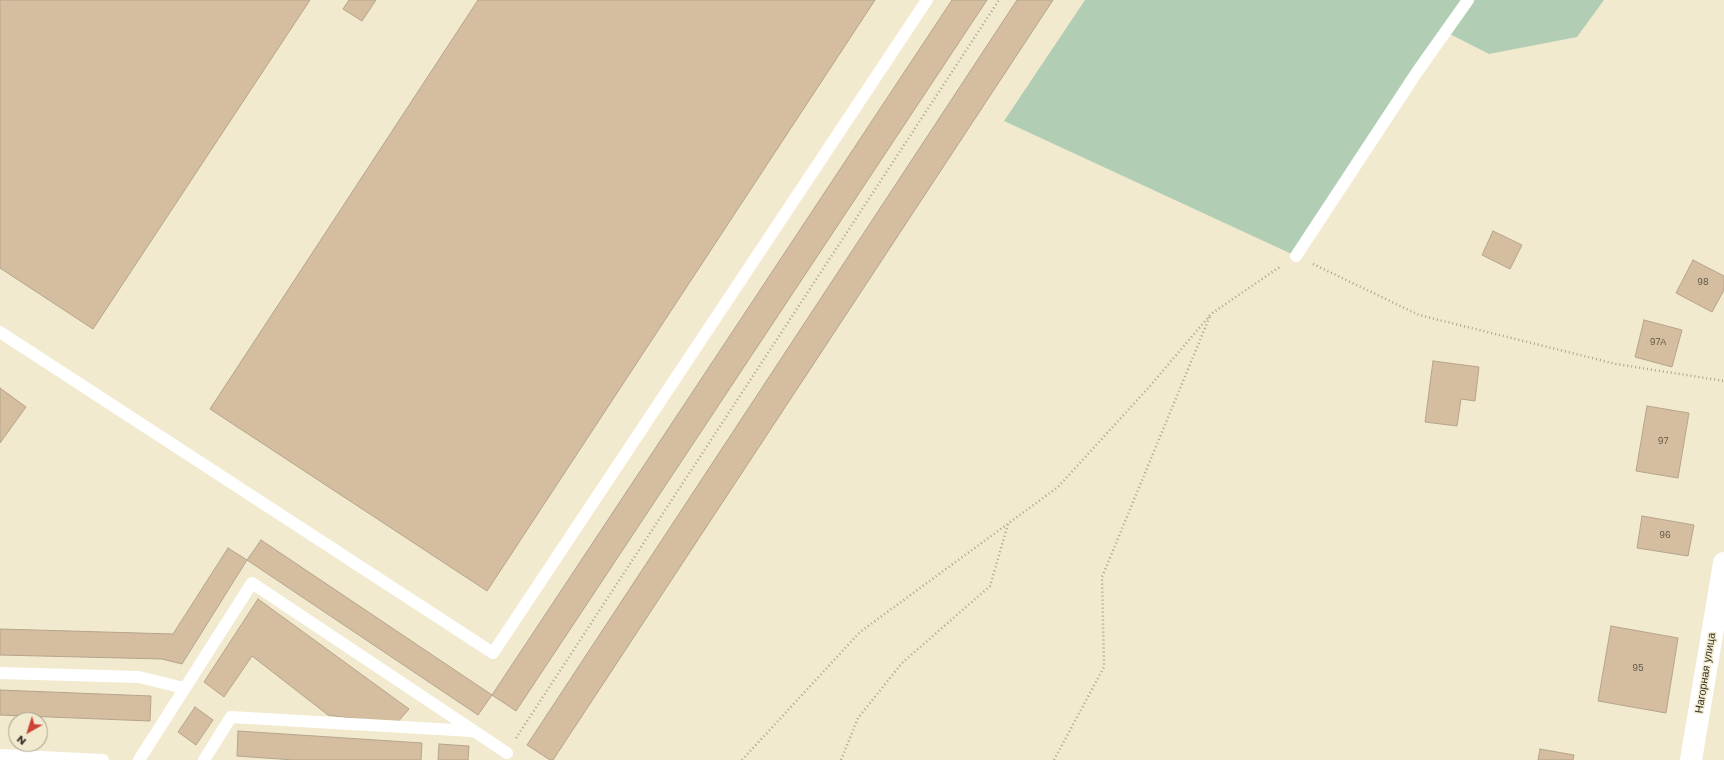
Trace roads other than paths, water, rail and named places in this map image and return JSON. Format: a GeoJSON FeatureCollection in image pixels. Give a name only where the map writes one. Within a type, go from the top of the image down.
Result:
{"type":"FeatureCollection","features":[{"type":"Feature","properties":{"kind":"street","name":"Нагорная улица"},"geometry":{"type":"LineString","coordinates":[[1691,760],[1724,563]]}},
{"type":"Feature","properties":{"kind":"lane"},"geometry":{"type":"LineString","coordinates":[[0,332],[493,653],[927,0]]}},
{"type":"Feature","properties":{"kind":"lane"},"geometry":{"type":"LineString","coordinates":[[1296,256],[1417,72],[1468,0]]}},
{"type":"Feature","properties":{"kind":"lane"},"geometry":{"type":"LineString","coordinates":[[139,760],[252,582],[506,753]]}},
{"type":"Feature","properties":{"kind":"lane"},"geometry":{"type":"LineString","coordinates":[[0,673],[139,677],[184,688]]}},
{"type":"Feature","properties":{"kind":"lane"},"geometry":{"type":"LineString","coordinates":[[204,760],[231,717],[474,731]]}},
{"type":"Feature","properties":{"kind":"lane"},"geometry":{"type":"LineString","coordinates":[[0,755],[103,760]]}}]}
